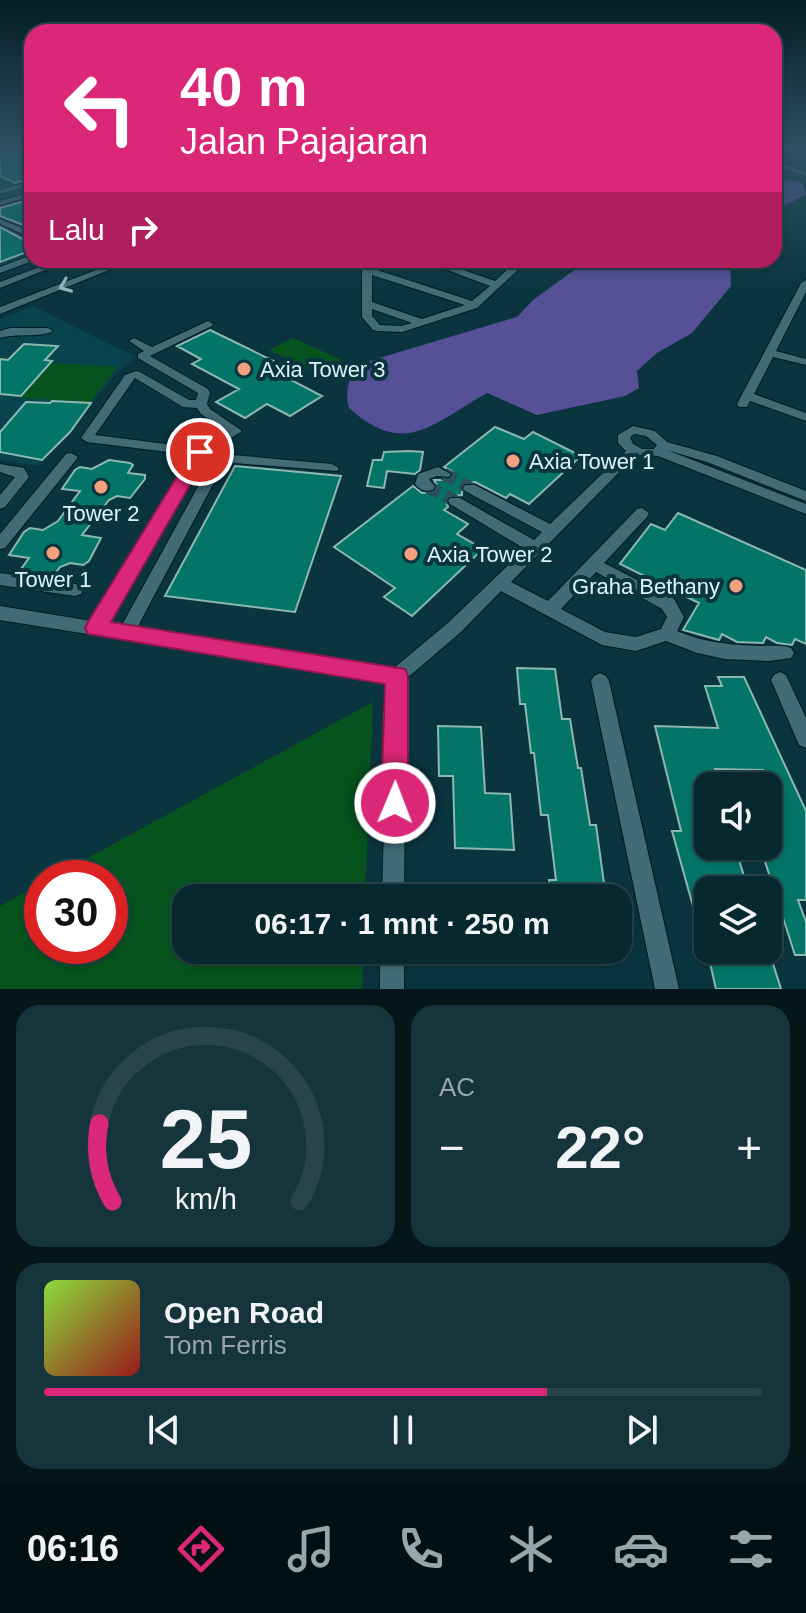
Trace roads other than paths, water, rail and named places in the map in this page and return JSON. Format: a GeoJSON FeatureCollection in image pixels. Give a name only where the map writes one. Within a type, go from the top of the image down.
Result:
{"type":"FeatureCollection","features":[{"type":"Feature","properties":{"kind":"street"},"geometry":{"type":"LineString","coordinates":[[0,203],[21,197]]}},
{"type":"Feature","properties":{"kind":"street"},"geometry":{"type":"LineString","coordinates":[[0,221],[24,229]]}},
{"type":"Feature","properties":{"kind":"street"},"geometry":{"type":"LineString","coordinates":[[0,270],[24,261]]}},
{"type":"Feature","properties":{"kind":"street"},"geometry":{"type":"LineString","coordinates":[[2,282],[43,268]]}},
{"type":"Feature","properties":{"kind":"street"},"geometry":{"type":"LineString","coordinates":[[0,311],[110,268]]}},
{"type":"Feature","properties":{"kind":"street"},"geometry":{"type":"LineString","coordinates":[[448,268],[497,285]]}},
{"type":"Feature","properties":{"kind":"street"},"geometry":{"type":"LineString","coordinates":[[367,270],[367,317],[377,328],[395,331],[473,306],[515,268]]}},
{"type":"Feature","properties":{"kind":"street"},"geometry":{"type":"LineString","coordinates":[[367,270],[473,306]]}},
{"type":"Feature","properties":{"kind":"street"},"geometry":{"type":"LineString","coordinates":[[806,283],[798,304],[770,349],[745,400],[806,417]]}},
{"type":"Feature","properties":{"kind":"street"},"geometry":{"type":"LineString","coordinates":[[367,304],[423,323]]}},
{"type":"Feature","properties":{"kind":"street"},"geometry":{"type":"LineString","coordinates":[[798,304],[806,311]]}},
{"type":"Feature","properties":{"kind":"street"},"geometry":{"type":"LineString","coordinates":[[96,628],[200,452],[236,431],[205,411],[201,404],[204,392],[142,356],[208,324]]}},
{"type":"Feature","properties":{"kind":"street"},"geometry":{"type":"LineString","coordinates":[[0,335],[10,331],[48,331]]}},
{"type":"Feature","properties":{"kind":"street"},"geometry":{"type":"LineString","coordinates":[[134,341],[152,351]]}},
{"type":"Feature","properties":{"kind":"street"},"geometry":{"type":"LineString","coordinates":[[770,349],[806,355]]}},
{"type":"Feature","properties":{"kind":"street"},"geometry":{"type":"LineString","coordinates":[[770,349],[806,362]]}},
{"type":"Feature","properties":{"kind":"street"},"geometry":{"type":"LineString","coordinates":[[200,452],[87,438],[129,377],[136,374],[187,404],[201,404]]}},
{"type":"Feature","properties":{"kind":"street"},"geometry":{"type":"LineString","coordinates":[[661,448],[658,437],[646,431],[633,430],[624,435],[624,443],[633,451],[647,454],[661,448],[712,459],[806,496]]}},
{"type":"Feature","properties":{"kind":"street"},"geometry":{"type":"LineString","coordinates":[[661,448],[806,509]]}},
{"type":"Feature","properties":{"kind":"street"},"geometry":{"type":"LineString","coordinates":[[393,884],[397,676],[501,584],[534,547],[633,451]]}},
{"type":"Feature","properties":{"kind":"street"},"geometry":{"type":"LineString","coordinates":[[0,544],[71,457]]}},
{"type":"Feature","properties":{"kind":"street"},"geometry":{"type":"LineString","coordinates":[[126,633],[216,466],[233,459],[332,468]]}},
{"type":"Feature","properties":{"kind":"street"},"geometry":{"type":"LineString","coordinates":[[0,468],[19,471],[22,477],[0,504]]}},
{"type":"Feature","properties":{"kind":"street"},"geometry":{"type":"LineString","coordinates":[[428,487],[422,484],[423,477],[438,471],[444,474]]}},
{"type":"Feature","properties":{"kind":"street"},"geometry":{"type":"LineString","coordinates":[[470,488],[551,531]]}},
{"type":"Feature","properties":{"kind":"street"},"geometry":{"type":"LineString","coordinates":[[455,501],[534,547]]}},
{"type":"Feature","properties":{"kind":"street"},"geometry":{"type":"LineString","coordinates":[[550,610],[642,513]]}},
{"type":"Feature","properties":{"kind":"street"},"geometry":{"type":"LineString","coordinates":[[594,564],[668,604],[676,617],[667,634]]}},
{"type":"Feature","properties":{"kind":"street"},"geometry":{"type":"LineString","coordinates":[[0,579],[75,590]]}},
{"type":"Feature","properties":{"kind":"street"},"geometry":{"type":"LineString","coordinates":[[501,584],[594,634],[612,640],[636,644],[667,634],[705,650],[744,654],[785,653]]}},
{"type":"Feature","properties":{"kind":"street"},"geometry":{"type":"LineString","coordinates":[[0,613],[126,633],[263,648],[397,676]]}},
{"type":"Feature","properties":{"kind":"street"},"geometry":{"type":"LineString","coordinates":[[780,680],[806,739]]}},
{"type":"Feature","properties":{"kind":"street"},"geometry":{"type":"LineString","coordinates":[[600,681],[667,989]]}},
{"type":"Feature","properties":{"kind":"street"},"geometry":{"type":"LineString","coordinates":[[392,964],[392,989]]}},
{"type":"Feature","properties":{"kind":"tunnel"},"geometry":{"type":"LineString","coordinates":[[444,474],[470,488]]}},
{"type":"Feature","properties":{"kind":"tunnel"},"geometry":{"type":"LineString","coordinates":[[428,487],[455,501]]}},
{"type":"Feature","properties":{"kind":"place","name":"Axia Tower 3"},"geometry":{"type":"Point","coordinates":[244,369]}},
{"type":"Feature","properties":{"kind":"place","name":"Axia Tower 1"},"geometry":{"type":"Point","coordinates":[513,461]}},
{"type":"Feature","properties":{"kind":"place","name":"Tower 2"},"geometry":{"type":"Point","coordinates":[101,487]}},
{"type":"Feature","properties":{"kind":"place","name":"Tower 1"},"geometry":{"type":"Point","coordinates":[53,553]}},
{"type":"Feature","properties":{"kind":"place","name":"Axia Tower 2"},"geometry":{"type":"Point","coordinates":[411,554]}},
{"type":"Feature","properties":{"kind":"place","name":"Graha Bethany"},"geometry":{"type":"Point","coordinates":[736,586]}}]}
